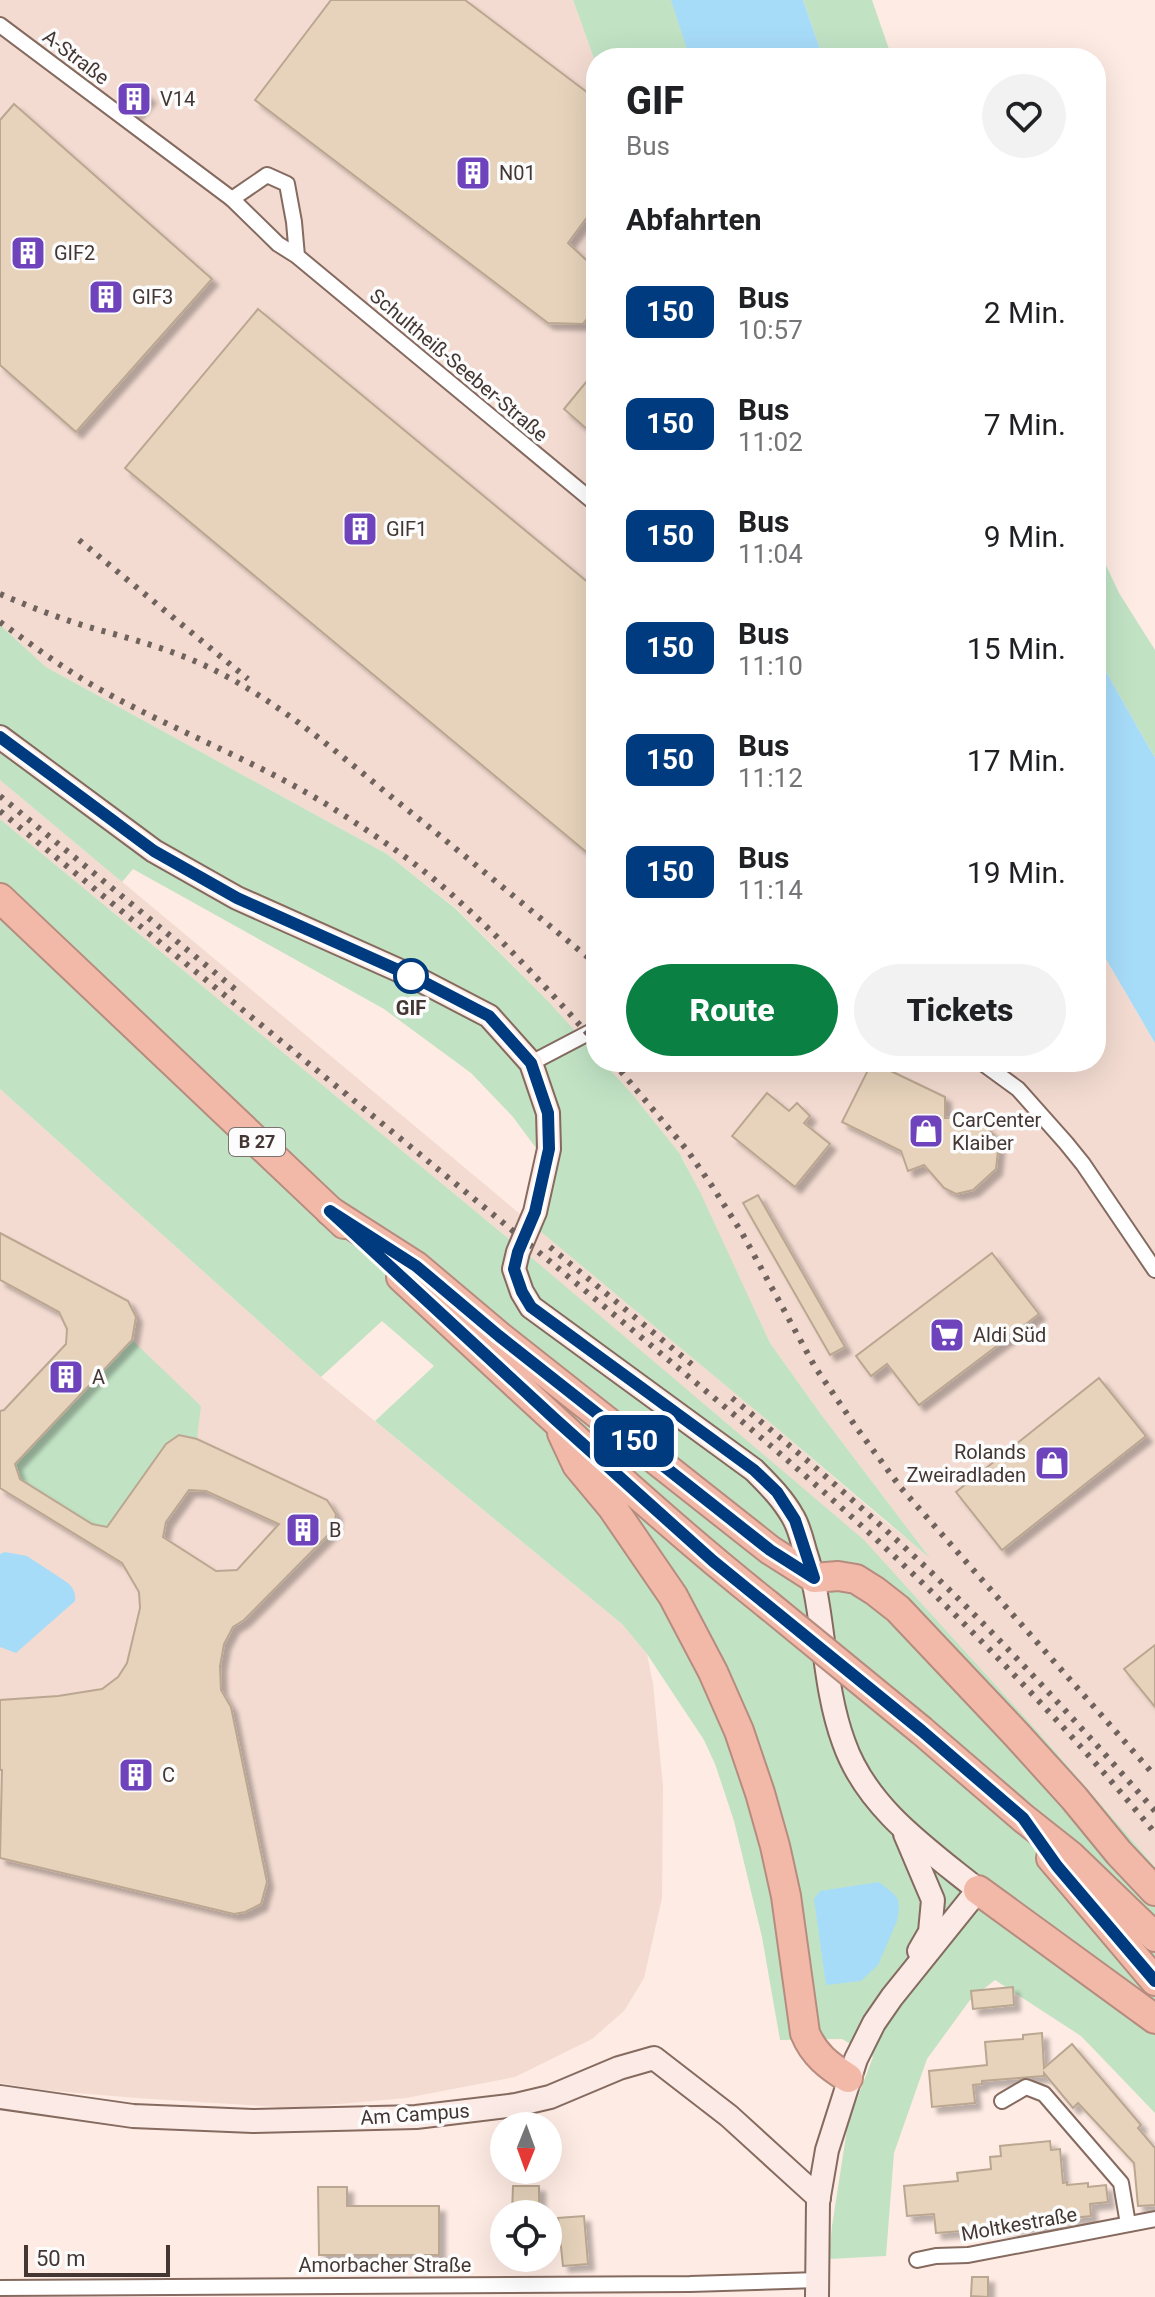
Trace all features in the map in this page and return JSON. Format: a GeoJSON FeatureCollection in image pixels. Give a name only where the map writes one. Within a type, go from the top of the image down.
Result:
{"type":"FeatureCollection","features":[{"type":"Feature","properties":{"kind":"highway","name":"B 27"},"geometry":{"type":"LineString","coordinates":[[0,898],[556,1420],[713,1561],[1071,1856],[1155,1937]]}},
{"type":"Feature","properties":{"kind":"highway"},"geometry":{"type":"LineString","coordinates":[[330,1211],[416,1266],[499,1336],[770,1550],[814,1578],[838,1576],[856,1579],[898,1609],[1016,1734],[1155,1891]]}},
{"type":"Feature","properties":{"kind":"highway"},"geometry":{"type":"LineString","coordinates":[[556,1420],[577,1465],[612,1507],[673,1596],[713,1672],[743,1743],[775,1846],[791,1926],[805,2033],[812,2048],[828,2065],[848,2078]]}},
{"type":"Feature","properties":{"kind":"highway","name":"B 27"},"geometry":{"type":"LineString","coordinates":[[1023,1818],[1057,1866],[1155,1981]]}},
{"type":"Feature","properties":{"kind":"highway"},"geometry":{"type":"LineString","coordinates":[[978,1890],[1155,2019]]}},
{"type":"Feature","properties":{"kind":"main road"},"geometry":{"type":"LineString","coordinates":[[0,737],[154,851],[237,898],[416,978],[489,1016],[531,1063],[548,1113],[549,1149],[535,1212],[514,1269],[531,1307],[754,1470],[777,1492],[795,1520],[814,1578],[832,1700],[844,1743],[859,1776],[903,1830],[978,1890],[874,2023],[848,2078],[827,2150],[819,2198],[817,2288]]}},
{"type":"Feature","properties":{"kind":"main road"},"geometry":{"type":"LineString","coordinates":[[892,1997],[930,1932],[933,1900],[903,1830]]}},
{"type":"Feature","properties":{"kind":"main road","name":"Am Campus"},"geometry":{"type":"LineString","coordinates":[[0,2097],[133,2116],[253,2121],[416,2117],[538,2100],[619,2068],[654,2058],[729,2116],[819,2198]]}},
{"type":"Feature","properties":{"kind":"street","name":"A-Straße"},"geometry":{"type":"LineString","coordinates":[[0,25],[128,120]]}},
{"type":"Feature","properties":{"kind":"street","name":"Schultheiß-Seeber-Straße"},"geometry":{"type":"LineString","coordinates":[[128,120],[232,199],[278,244],[297,256],[586,496]]}},
{"type":"Feature","properties":{"kind":"street"},"geometry":{"type":"LineString","coordinates":[[232,199],[267,175],[287,184],[297,256]]}},
{"type":"Feature","properties":{"kind":"street"},"geometry":{"type":"LineString","coordinates":[[531,1063],[586,1034]]}},
{"type":"Feature","properties":{"kind":"street"},"geometry":{"type":"LineString","coordinates":[[995,1072],[1018,1089],[1066,1143],[1155,1270]]}},
{"type":"Feature","properties":{"kind":"street"},"geometry":{"type":"LineString","coordinates":[[1002,2101],[1026,2087],[1044,2094],[1121,2183],[1128,2224]]}},
{"type":"Feature","properties":{"kind":"street","name":"Moltkestraße"},"geometry":{"type":"LineString","coordinates":[[917,2260],[968,2255],[1155,2219]]}},
{"type":"Feature","properties":{"kind":"street","name":"Amorbacher Straße"},"geometry":{"type":"LineString","coordinates":[[0,2288],[314,2291],[817,2288]]}},
{"type":"Feature","properties":{"kind":"shaded area"},"geometry":{"type":"Polygon","coordinates":[[[0,0],[573,0],[590,48],[586,48],[586,1043],[457,909],[387,854],[46,667],[0,625],[0,0]]]}},
{"type":"Feature","properties":{"kind":"shaded area"},"geometry":{"type":"Polygon","coordinates":[[[0,780],[927,1554],[770,1343],[684,1160],[612,1072],[1106,1072],[1106,959],[1155,1043],[1155,1867],[1046,1741],[532,1258],[0,819],[0,780]]]}},
{"type":"Feature","properties":{"kind":"shaded area"},"geometry":{"type":"Polygon","coordinates":[[[0,1089],[321,1377],[622,1624],[647,1654],[663,1786],[662,1898],[644,1978],[624,2011],[592,2039],[515,2077],[406,2098],[295,2108],[136,2098],[0,2083],[0,1089]]]}},
{"type":"Feature","properties":{"kind":"green space"},"geometry":{"type":"Polygon","coordinates":[[[573,0],[676,0],[690,48],[590,48],[573,0]]]}},
{"type":"Feature","properties":{"kind":"green space"},"geometry":{"type":"Polygon","coordinates":[[[803,0],[872,0],[889,48],[820,48],[803,0]]]}},
{"type":"Feature","properties":{"kind":"green space"},"geometry":{"type":"Polygon","coordinates":[[[1106,565],[1119,593],[1155,650],[1155,758],[1106,672],[1106,565]]]}},
{"type":"Feature","properties":{"kind":"green space"},"geometry":{"type":"Polygon","coordinates":[[[0,625],[46,667],[387,854],[456,909],[586,1043],[586,1072],[612,1072],[680,1154],[770,1343],[930,1558],[528,1221],[536,1148],[513,1117],[471,1073],[384,1009],[133,869],[122,882],[0,780],[0,625]]]}},
{"type":"Feature","properties":{"kind":"green space"},"geometry":{"type":"Polygon","coordinates":[[[0,819],[532,1258],[864,1540],[1046,1741],[1155,1867],[1155,2113],[1081,2036],[995,1980],[970,2000],[927,2059],[894,2153],[886,2256],[829,2259],[848,2123],[873,2057],[842,2039],[780,2040],[762,1937],[734,1821],[704,1740],[647,1654],[622,1624],[375,1421],[434,1366],[382,1321],[321,1377],[0,1089],[0,819]]]}},
{"type":"Feature","properties":{"kind":"green space"},"geometry":{"type":"Polygon","coordinates":[[[132,1340],[201,1406],[197,1439],[179,1435],[166,1444],[107,1527],[92,1524],[20,1479],[15,1464],[132,1340]]]}},
{"type":"Feature","properties":{"kind":"water"},"geometry":{"type":"Polygon","coordinates":[[[671,0],[803,0],[820,48],[687,48],[671,0]]]}},
{"type":"Feature","properties":{"kind":"water"},"geometry":{"type":"Polygon","coordinates":[[[1106,672],[1155,758],[1155,1043],[1106,959],[1106,672]]]}},
{"type":"Feature","properties":{"kind":"water"},"geometry":{"type":"Polygon","coordinates":[[[0,1554],[27,1556],[68,1583],[75,1596],[75,1601],[16,1653],[0,1647],[0,1554]]]}},
{"type":"Feature","properties":{"kind":"water"},"geometry":{"type":"Polygon","coordinates":[[[879,1882],[894,1894],[899,1910],[878,1965],[861,1981],[826,1985],[814,1899],[820,1891],[879,1882]]]}},
{"type":"Feature","properties":{"kind":"building","name":"N01"},"geometry":{"type":"Polygon","coordinates":[[[331,0],[465,0],[586,91],[586,219],[568,243],[586,260],[586,320],[583,324],[548,323],[255,100],[331,0]]]}},
{"type":"Feature","properties":{"kind":"building","name":"V14"},"geometry":{"type":"Polygon","coordinates":[[[134,83],[150,97],[135,114],[118,100],[134,83]]]}},
{"type":"Feature","properties":{"kind":"building","name":"GIF3"},"geometry":{"type":"Polygon","coordinates":[[[14,104],[212,279],[76,432],[0,365],[0,120],[14,104]]]}},
{"type":"Feature","properties":{"kind":"building","name":"GIF1"},"geometry":{"type":"Polygon","coordinates":[[[258,309],[586,581],[586,852],[125,468],[258,309]]]}},
{"type":"Feature","properties":{"kind":"building"},"geometry":{"type":"Polygon","coordinates":[[[586,382],[586,428],[564,409],[586,382]]]}},
{"type":"Feature","properties":{"kind":"building","name":"CarCenter Klaiber"},"geometry":{"type":"Polygon","coordinates":[[[867,1072],[893,1072],[945,1097],[945,1118],[978,1117],[999,1141],[996,1169],[973,1190],[956,1194],[944,1188],[924,1165],[908,1171],[901,1151],[842,1122],[867,1072]]]}},
{"type":"Feature","properties":{"kind":"building"},"geometry":{"type":"Polygon","coordinates":[[[767,1093],[789,1111],[797,1103],[810,1116],[804,1123],[830,1144],[795,1187],[732,1136],[767,1093]]]}},
{"type":"Feature","properties":{"kind":"building"},"geometry":{"type":"Polygon","coordinates":[[[758,1195],[845,1347],[830,1355],[743,1203],[758,1195]]]}},
{"type":"Feature","properties":{"kind":"building"},"geometry":{"type":"Polygon","coordinates":[[[0,1233],[128,1301],[136,1317],[132,1340],[15,1464],[20,1479],[92,1524],[107,1527],[166,1444],[179,1435],[197,1439],[327,1500],[336,1514],[334,1529],[244,1620],[233,1627],[224,1644],[220,1666],[221,1690],[231,1707],[267,1882],[261,1904],[245,1912],[234,1914],[0,1858],[0,1700],[102,1689],[118,1677],[127,1663],[140,1608],[139,1592],[122,1563],[0,1488],[0,1411],[66,1344],[67,1329],[59,1312],[0,1280],[0,1233]],[[189,1490],[166,1522],[163,1537],[216,1571],[237,1570],[279,1524],[206,1491],[189,1490]]]}},
{"type":"Feature","properties":{"kind":"building","name":"Aldi Süd"},"geometry":{"type":"Polygon","coordinates":[[[992,1253],[1039,1314],[919,1405],[887,1364],[871,1376],[856,1356],[992,1253]]]}},
{"type":"Feature","properties":{"kind":"building","name":"Rolands Zweiradladen"},"geometry":{"type":"Polygon","coordinates":[[[1099,1378],[1146,1436],[1002,1550],[956,1492],[1099,1378]]]}},
{"type":"Feature","properties":{"kind":"building"},"geometry":{"type":"Polygon","coordinates":[[[1155,1645],[1155,1707],[1124,1669],[1155,1645]]]}},
{"type":"Feature","properties":{"kind":"building"},"geometry":{"type":"Polygon","coordinates":[[[1013,1987],[1014,2005],[973,2009],[971,1991],[1013,1987]]]}},
{"type":"Feature","properties":{"kind":"building"},"geometry":{"type":"Polygon","coordinates":[[[1042,2033],[1044,2068],[1072,2044],[1141,2125],[1138,2128],[1155,2148],[1155,2205],[1138,2206],[1134,2163],[1078,2103],[1073,2108],[1044,2073],[1044,2076],[982,2081],[982,2084],[973,2085],[975,2103],[932,2107],[929,2071],[987,2065],[985,2042],[1023,2039],[1023,2035],[1042,2033]]]}},
{"type":"Feature","properties":{"kind":"building"},"geometry":{"type":"Polygon","coordinates":[[[1050,2141],[1051,2150],[1060,2149],[1063,2183],[1088,2183],[1088,2187],[1106,2185],[1108,2202],[1090,2204],[1091,2216],[1055,2220],[1055,2224],[936,2233],[934,2214],[907,2216],[904,2186],[958,2181],[957,2173],[991,2169],[990,2157],[1001,2156],[1000,2146],[1050,2141]]]}},
{"type":"Feature","properties":{"kind":"building"},"geometry":{"type":"Polygon","coordinates":[[[513,2186],[539,2186],[539,2200],[512,2200],[513,2186]]]}},
{"type":"Feature","properties":{"kind":"building"},"geometry":{"type":"Polygon","coordinates":[[[318,2187],[347,2187],[347,2206],[439,2206],[439,2255],[319,2255],[318,2187]]]}},
{"type":"Feature","properties":{"kind":"building"},"geometry":{"type":"Polygon","coordinates":[[[584,2216],[588,2264],[563,2266],[562,2218],[584,2216]]]}},
{"type":"Feature","properties":{"kind":"building"},"geometry":{"type":"Polygon","coordinates":[[[972,2277],[988,2277],[988,2297],[971,2296],[972,2277]]]}},
{"type":"Feature","properties":{"kind":"railway"},"geometry":{"type":"LineString","coordinates":[[79,540],[248,679]]}},
{"type":"Feature","properties":{"kind":"railway"},"geometry":{"type":"LineString","coordinates":[[0,594],[74,623],[172,652],[245,687],[332,748],[586,956]]}},
{"type":"Feature","properties":{"kind":"railway"},"geometry":{"type":"LineString","coordinates":[[0,622],[97,688],[307,793],[400,853],[496,936],[586,1032]]}},
{"type":"Feature","properties":{"kind":"railway"},"geometry":{"type":"LineString","coordinates":[[0,796],[241,994]]}},
{"type":"Feature","properties":{"kind":"railway"},"geometry":{"type":"LineString","coordinates":[[0,811],[520,1237],[808,1478],[986,1646],[1089,1756],[1155,1833]]}},
{"type":"Feature","properties":{"kind":"railway"},"geometry":{"type":"LineString","coordinates":[[621,1072],[687,1150],[712,1186],[742,1233],[815,1367],[901,1488],[1155,1776]]}},
{"type":"Feature","properties":{"kind":"railway"},"geometry":{"type":"LineString","coordinates":[[550,1247],[695,1367]]}},
{"type":"Feature","properties":{"kind":"railway"},"geometry":{"type":"LineString","coordinates":[[732,1398],[834,1484],[934,1575],[1047,1691],[1155,1811]]}},
{"type":"Feature","properties":{"kind":"bus line","name":"150"},"geometry":{"type":"LineString","coordinates":[[0,737],[154,851],[237,898],[416,978],[489,1016],[531,1063],[548,1113],[549,1149],[535,1212],[514,1269],[522,1292],[531,1307],[754,1470],[777,1492],[795,1520],[814,1578],[770,1550],[499,1336],[416,1266],[330,1211],[713,1561],[922,1731],[1023,1818],[1057,1866],[1155,1981]]}},
{"type":"Feature","properties":{"kind":"place","name":"V14"},"geometry":{"type":"Point","coordinates":[134,99]}},
{"type":"Feature","properties":{"kind":"place","name":"N01"},"geometry":{"type":"Point","coordinates":[473,173]}},
{"type":"Feature","properties":{"kind":"place","name":"GIF2"},"geometry":{"type":"Point","coordinates":[28,253]}},
{"type":"Feature","properties":{"kind":"place","name":"GIF3"},"geometry":{"type":"Point","coordinates":[106,297]}},
{"type":"Feature","properties":{"kind":"place","name":"GIF1"},"geometry":{"type":"Point","coordinates":[360,529]}},
{"type":"Feature","properties":{"kind":"place","name":"GIF"},"geometry":{"type":"Point","coordinates":[411,976]}},
{"type":"Feature","properties":{"kind":"place","name":"CarCenter Klaiber"},"geometry":{"type":"Point","coordinates":[926,1131]}},
{"type":"Feature","properties":{"kind":"place","name":"Aldi Süd"},"geometry":{"type":"Point","coordinates":[947,1335]}},
{"type":"Feature","properties":{"kind":"place","name":"A"},"geometry":{"type":"Point","coordinates":[66,1377]}},
{"type":"Feature","properties":{"kind":"place","name":"Rolands Zweiradladen"},"geometry":{"type":"Point","coordinates":[1052,1463]}},
{"type":"Feature","properties":{"kind":"place","name":"B"},"geometry":{"type":"Point","coordinates":[303,1530]}},
{"type":"Feature","properties":{"kind":"place","name":"C"},"geometry":{"type":"Point","coordinates":[136,1775]}}]}
